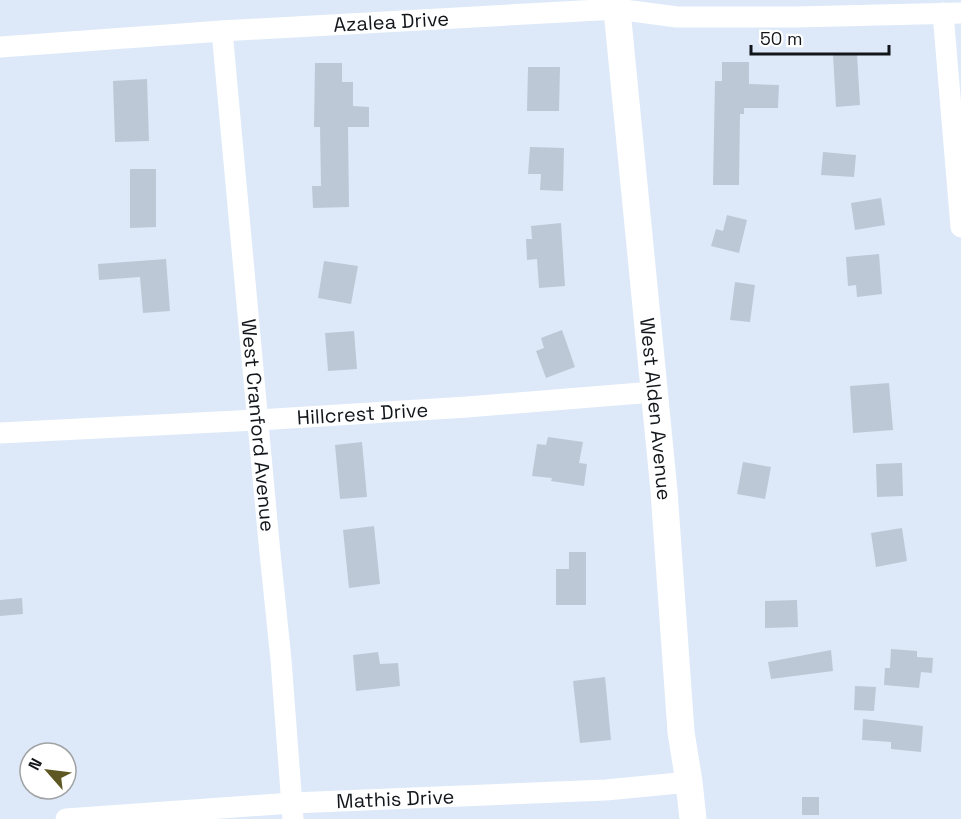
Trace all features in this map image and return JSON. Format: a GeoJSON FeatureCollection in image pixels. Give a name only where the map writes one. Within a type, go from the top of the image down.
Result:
{"type":"FeatureCollection","features":[{"type":"Feature","properties":{"kind":"street","name":"Azalea Drive"},"geometry":{"type":"LineString","coordinates":[[0,47],[616,5],[677,17],[952,13]]}},
{"type":"Feature","properties":{"kind":"street","name":"West Alden Avenue"},"geometry":{"type":"LineString","coordinates":[[616,5],[664,491],[681,732],[693,819]]}},
{"type":"Feature","properties":{"kind":"street"},"geometry":{"type":"LineString","coordinates":[[952,13],[961,226]]}},
{"type":"Feature","properties":{"kind":"street","name":"West Cranford Avenue"},"geometry":{"type":"LineString","coordinates":[[222,31],[293,811]]}},
{"type":"Feature","properties":{"kind":"street","name":"Hillcrest Drive"},"geometry":{"type":"LineString","coordinates":[[0,433],[467,407],[653,392]]}},
{"type":"Feature","properties":{"kind":"street","name":"Mathis Drive"},"geometry":{"type":"LineString","coordinates":[[66,819],[293,811],[606,790],[689,782]]}},
{"type":"Feature","properties":{"kind":"building"},"geometry":{"type":"Polygon","coordinates":[[[857,53],[860,105],[836,107],[833,55],[857,53]]]}},
{"type":"Feature","properties":{"kind":"building"},"geometry":{"type":"Polygon","coordinates":[[[722,62],[749,62],[749,84],[779,85],[778,108],[744,108],[744,114],[740,114],[739,185],[713,185],[715,81],[722,81],[722,62]]]}},
{"type":"Feature","properties":{"kind":"building"},"geometry":{"type":"Polygon","coordinates":[[[315,63],[342,63],[342,82],[353,82],[353,106],[369,107],[369,127],[348,127],[349,207],[313,208],[312,186],[321,186],[320,127],[314,127],[315,63]]]}},
{"type":"Feature","properties":{"kind":"building"},"geometry":{"type":"Polygon","coordinates":[[[528,67],[560,67],[559,111],[527,111],[528,67]]]}},
{"type":"Feature","properties":{"kind":"building"},"geometry":{"type":"Polygon","coordinates":[[[147,79],[149,141],[115,142],[113,81],[147,79]]]}},
{"type":"Feature","properties":{"kind":"building"},"geometry":{"type":"Polygon","coordinates":[[[530,147],[564,148],[563,191],[540,190],[541,174],[528,174],[530,147]]]}},
{"type":"Feature","properties":{"kind":"building"},"geometry":{"type":"Polygon","coordinates":[[[823,152],[856,155],[854,177],[821,175],[823,152]]]}},
{"type":"Feature","properties":{"kind":"building"},"geometry":{"type":"Polygon","coordinates":[[[130,169],[156,169],[156,227],[130,228],[130,169]]]}},
{"type":"Feature","properties":{"kind":"building"},"geometry":{"type":"Polygon","coordinates":[[[881,198],[885,225],[855,230],[851,203],[881,198]]]}},
{"type":"Feature","properties":{"kind":"building"},"geometry":{"type":"Polygon","coordinates":[[[727,215],[747,220],[739,253],[711,246],[716,229],[723,231],[727,215]]]}},
{"type":"Feature","properties":{"kind":"building"},"geometry":{"type":"Polygon","coordinates":[[[561,223],[565,286],[539,288],[537,259],[527,260],[526,239],[532,239],[531,226],[561,223]]]}},
{"type":"Feature","properties":{"kind":"building"},"geometry":{"type":"Polygon","coordinates":[[[879,254],[882,294],[857,297],[856,285],[848,286],[846,257],[879,254]]]}},
{"type":"Feature","properties":{"kind":"building"},"geometry":{"type":"Polygon","coordinates":[[[166,259],[170,311],[143,313],[140,277],[99,280],[98,264],[166,259]]]}},
{"type":"Feature","properties":{"kind":"building"},"geometry":{"type":"Polygon","coordinates":[[[324,261],[358,266],[351,304],[318,298],[324,261]]]}},
{"type":"Feature","properties":{"kind":"building"},"geometry":{"type":"Polygon","coordinates":[[[735,282],[755,285],[750,322],[730,320],[735,282]]]}},
{"type":"Feature","properties":{"kind":"building"},"geometry":{"type":"Polygon","coordinates":[[[562,330],[575,367],[546,378],[536,351],[544,348],[541,338],[562,330]]]}},
{"type":"Feature","properties":{"kind":"building"},"geometry":{"type":"Polygon","coordinates":[[[354,331],[357,369],[328,371],[325,333],[354,331]]]}},
{"type":"Feature","properties":{"kind":"building"},"geometry":{"type":"Polygon","coordinates":[[[889,383],[893,430],[853,433],[850,386],[889,383]]]}},
{"type":"Feature","properties":{"kind":"building"},"geometry":{"type":"Polygon","coordinates":[[[548,437],[583,442],[579,463],[587,464],[584,486],[551,481],[552,478],[532,476],[537,444],[546,445],[548,437]]]}},
{"type":"Feature","properties":{"kind":"building"},"geometry":{"type":"Polygon","coordinates":[[[362,442],[367,497],[340,499],[335,445],[362,442]]]}},
{"type":"Feature","properties":{"kind":"building"},"geometry":{"type":"Polygon","coordinates":[[[743,462],[771,467],[765,499],[737,494],[743,462]]]}},
{"type":"Feature","properties":{"kind":"building"},"geometry":{"type":"Polygon","coordinates":[[[902,463],[903,496],[877,497],[876,464],[902,463]]]}},
{"type":"Feature","properties":{"kind":"building"},"geometry":{"type":"Polygon","coordinates":[[[374,526],[380,584],[349,588],[343,530],[374,526]]]}},
{"type":"Feature","properties":{"kind":"building"},"geometry":{"type":"Polygon","coordinates":[[[902,528],[907,561],[876,567],[871,533],[902,528]]]}},
{"type":"Feature","properties":{"kind":"building"},"geometry":{"type":"Polygon","coordinates":[[[569,552],[586,552],[586,605],[556,605],[556,569],[569,569],[569,552]]]}},
{"type":"Feature","properties":{"kind":"building"},"geometry":{"type":"Polygon","coordinates":[[[22,598],[23,614],[0,616],[0,600],[22,598]]]}},
{"type":"Feature","properties":{"kind":"building"},"geometry":{"type":"Polygon","coordinates":[[[797,600],[798,627],[765,628],[765,601],[797,600]]]}},
{"type":"Feature","properties":{"kind":"building"},"geometry":{"type":"Polygon","coordinates":[[[891,649],[917,651],[917,657],[933,658],[932,673],[921,672],[919,688],[884,685],[885,668],[890,668],[891,649]]]}},
{"type":"Feature","properties":{"kind":"building"},"geometry":{"type":"Polygon","coordinates":[[[831,650],[833,671],[771,679],[768,662],[831,650]]]}},
{"type":"Feature","properties":{"kind":"building"},"geometry":{"type":"Polygon","coordinates":[[[378,652],[380,664],[398,663],[400,686],[356,691],[353,655],[378,652]]]}},
{"type":"Feature","properties":{"kind":"building"},"geometry":{"type":"Polygon","coordinates":[[[605,677],[611,740],[580,743],[573,681],[605,677]]]}},
{"type":"Feature","properties":{"kind":"building"},"geometry":{"type":"Polygon","coordinates":[[[855,686],[876,687],[874,711],[854,710],[855,686]]]}},
{"type":"Feature","properties":{"kind":"building"},"geometry":{"type":"Polygon","coordinates":[[[863,719],[923,726],[921,752],[891,749],[891,742],[862,740],[863,719]]]}},
{"type":"Feature","properties":{"kind":"building"},"geometry":{"type":"Polygon","coordinates":[[[802,797],[819,797],[819,815],[802,815],[802,797]]]}}]}
